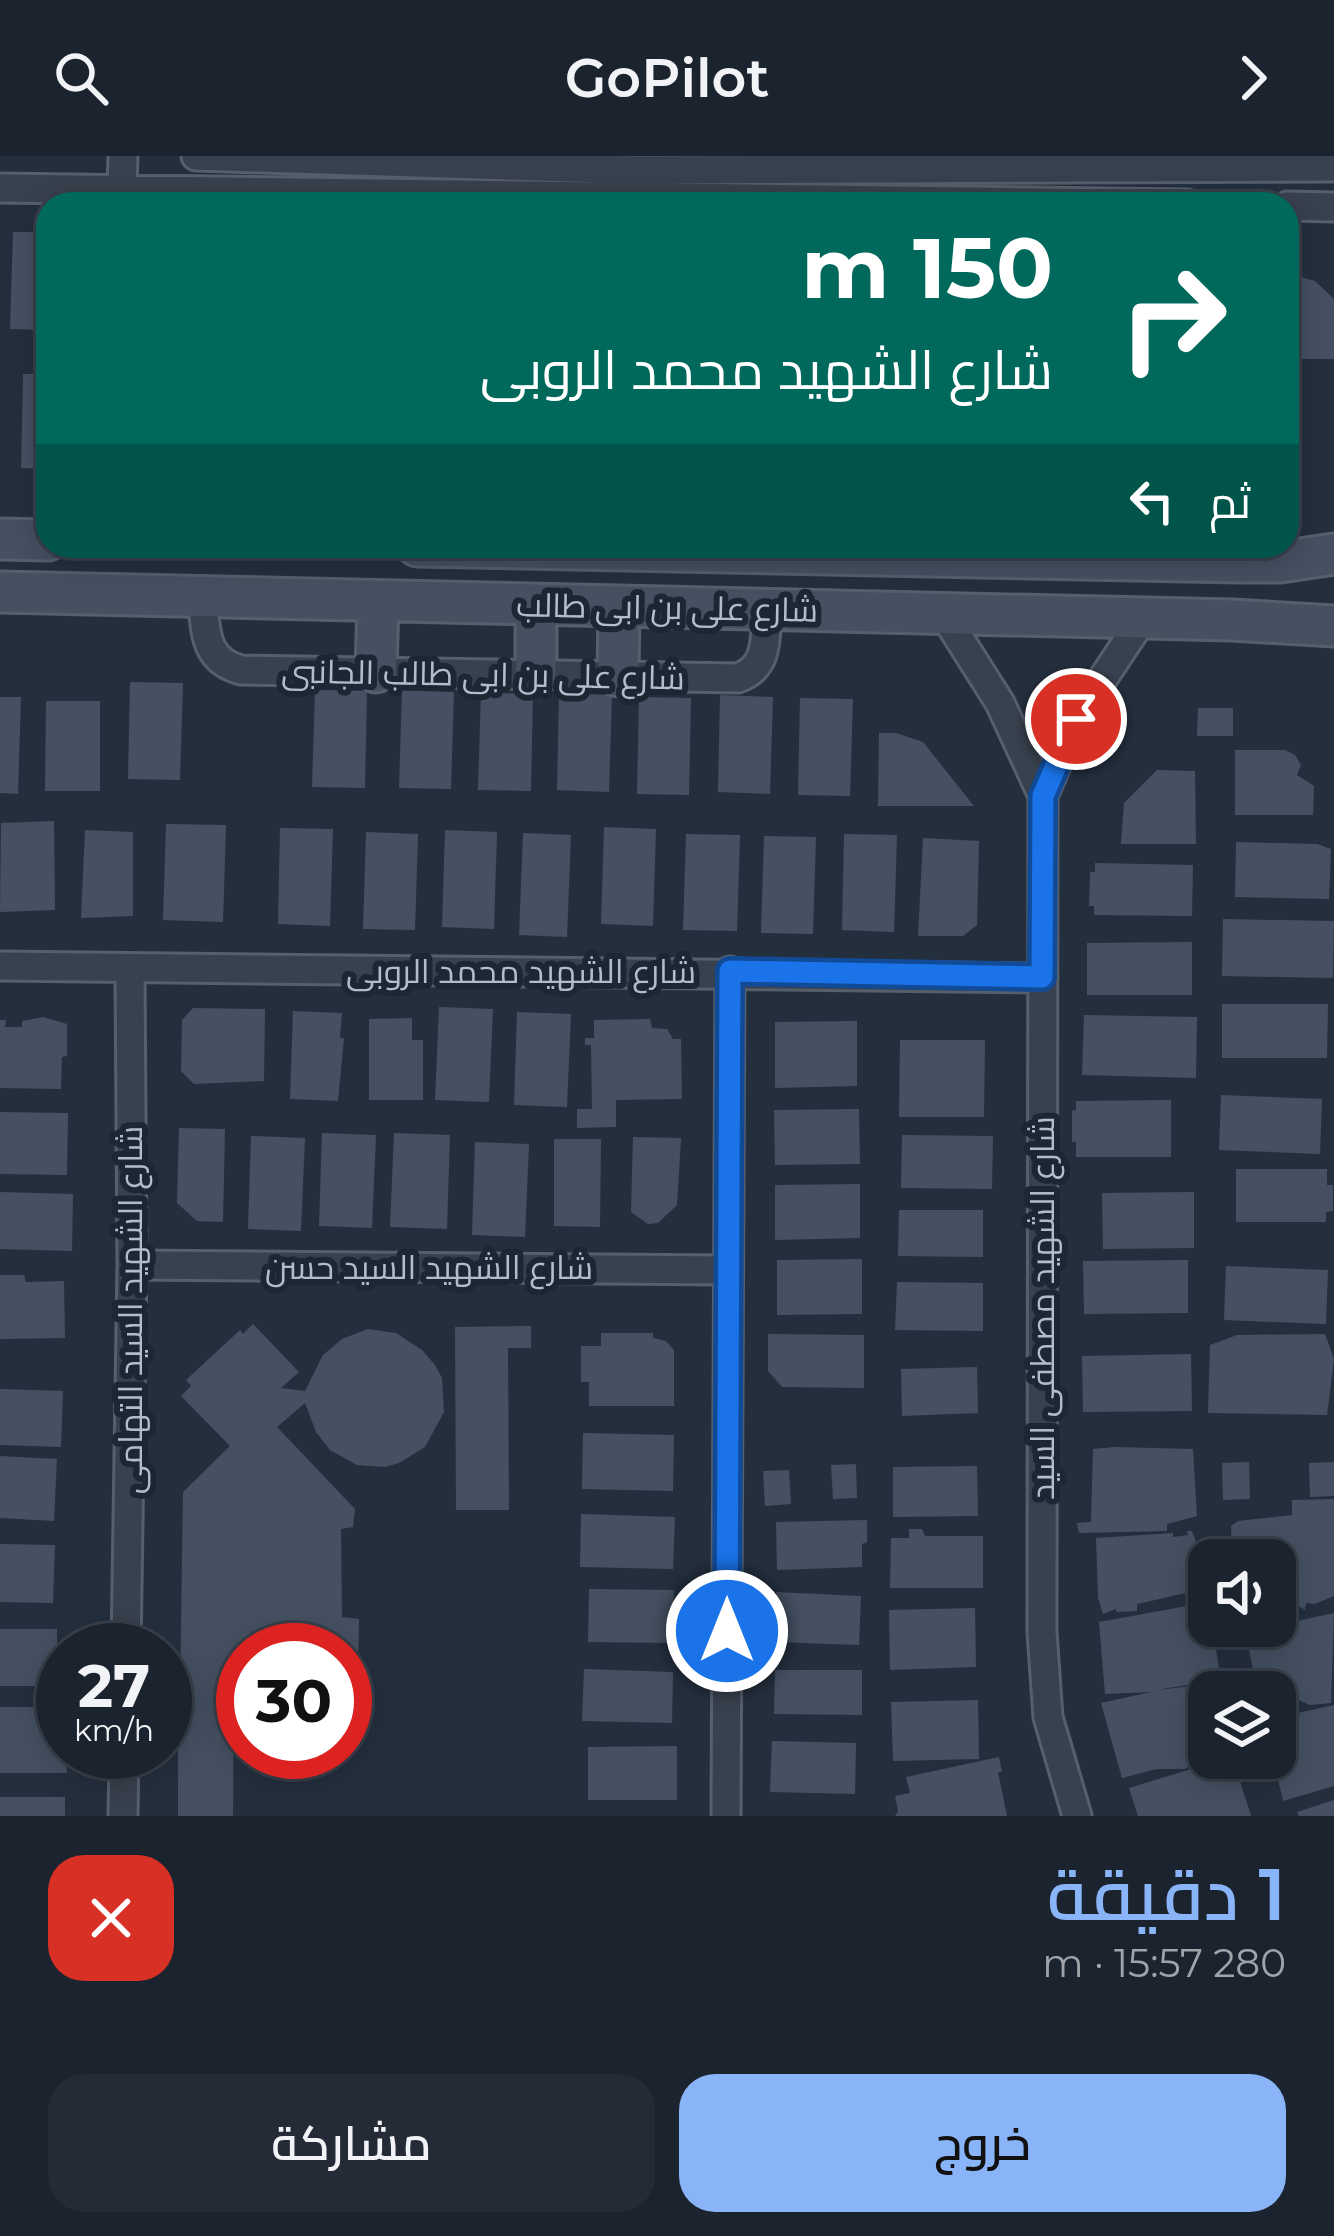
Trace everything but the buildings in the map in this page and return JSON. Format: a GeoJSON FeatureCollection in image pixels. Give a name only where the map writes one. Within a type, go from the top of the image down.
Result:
{"type":"FeatureCollection","features":[{"type":"Feature","properties":{"kind":"main road"},"geometry":{"type":"LineString","coordinates":[[0,539],[36,540]]}},
{"type":"Feature","properties":{"kind":"main road","name":"شارع على بن ابى طالب"},"geometry":{"type":"LineString","coordinates":[[1200,558],[1280,562],[1334,554]]}},
{"type":"Feature","properties":{"kind":"main road","name":"شارع على بن ابى طالب"},"geometry":{"type":"LineString","coordinates":[[0,592],[1334,626]]}},
{"type":"Feature","properties":{"kind":"main road"},"geometry":{"type":"LineString","coordinates":[[376,672],[378,601]]}},
{"type":"Feature","properties":{"kind":"main road"},"geometry":{"type":"LineString","coordinates":[[536,604],[536,675]]}},
{"type":"Feature","properties":{"kind":"main road"},"geometry":{"type":"LineString","coordinates":[[618,676],[619,607]]}},
{"type":"Feature","properties":{"kind":"street"},"geometry":{"type":"LineString","coordinates":[[122,187],[123,156]]}},
{"type":"Feature","properties":{"kind":"street"},"geometry":{"type":"LineString","coordinates":[[196,156],[636,170],[1059,162],[1334,167]]}},
{"type":"Feature","properties":{"kind":"street"},"geometry":{"type":"LineString","coordinates":[[1058,192],[1059,162]]}},
{"type":"Feature","properties":{"kind":"street"},"geometry":{"type":"LineString","coordinates":[[1097,192],[1098,162]]}},
{"type":"Feature","properties":{"kind":"street"},"geometry":{"type":"LineString","coordinates":[[0,188],[434,192]]}},
{"type":"Feature","properties":{"kind":"street"},"geometry":{"type":"LineString","coordinates":[[1299,206],[1334,207]]}},
{"type":"Feature","properties":{"kind":"street","name":"شارع على بن ابى طالب الجانبى"},"geometry":{"type":"LineString","coordinates":[[202,596],[208,646],[226,666],[241,670],[738,678],[749,674],[764,652],[767,610]]}},
{"type":"Feature","properties":{"kind":"street","name":"شارع الشهيد مصطفى السيد"},"geometry":{"type":"LineString","coordinates":[[943,613],[1000,703],[1043,796]]}},
{"type":"Feature","properties":{"kind":"street","name":"شارع الشهيد مصطفى السيد"},"geometry":{"type":"LineString","coordinates":[[1077,1816],[1048,1718],[1042,1632],[1043,796],[1076,719],[1143,618]]}},
{"type":"Feature","properties":{"kind":"street","name":"شارع الشهيد محمد الروبى"},"geometry":{"type":"LineString","coordinates":[[0,966],[1042,977]]}},
{"type":"Feature","properties":{"kind":"street","name":"شارع الشهيد السيد التهامى"},"geometry":{"type":"LineString","coordinates":[[126,1623],[132,1265],[130,969]]}},
{"type":"Feature","properties":{"kind":"street"},"geometry":{"type":"LineString","coordinates":[[726,1816],[730,971]]}},
{"type":"Feature","properties":{"kind":"street","name":"شارع الشهيد السيد حسن"},"geometry":{"type":"LineString","coordinates":[[132,1265],[726,1270]]}},
{"type":"Feature","properties":{"kind":"street"},"geometry":{"type":"LineString","coordinates":[[124,1779],[124,1816]]}},
{"type":"Feature","properties":{"kind":"route"},"geometry":{"type":"LineString","coordinates":[[727,1631],[730,971],[1042,977],[1043,796],[1076,719]]}}]}
